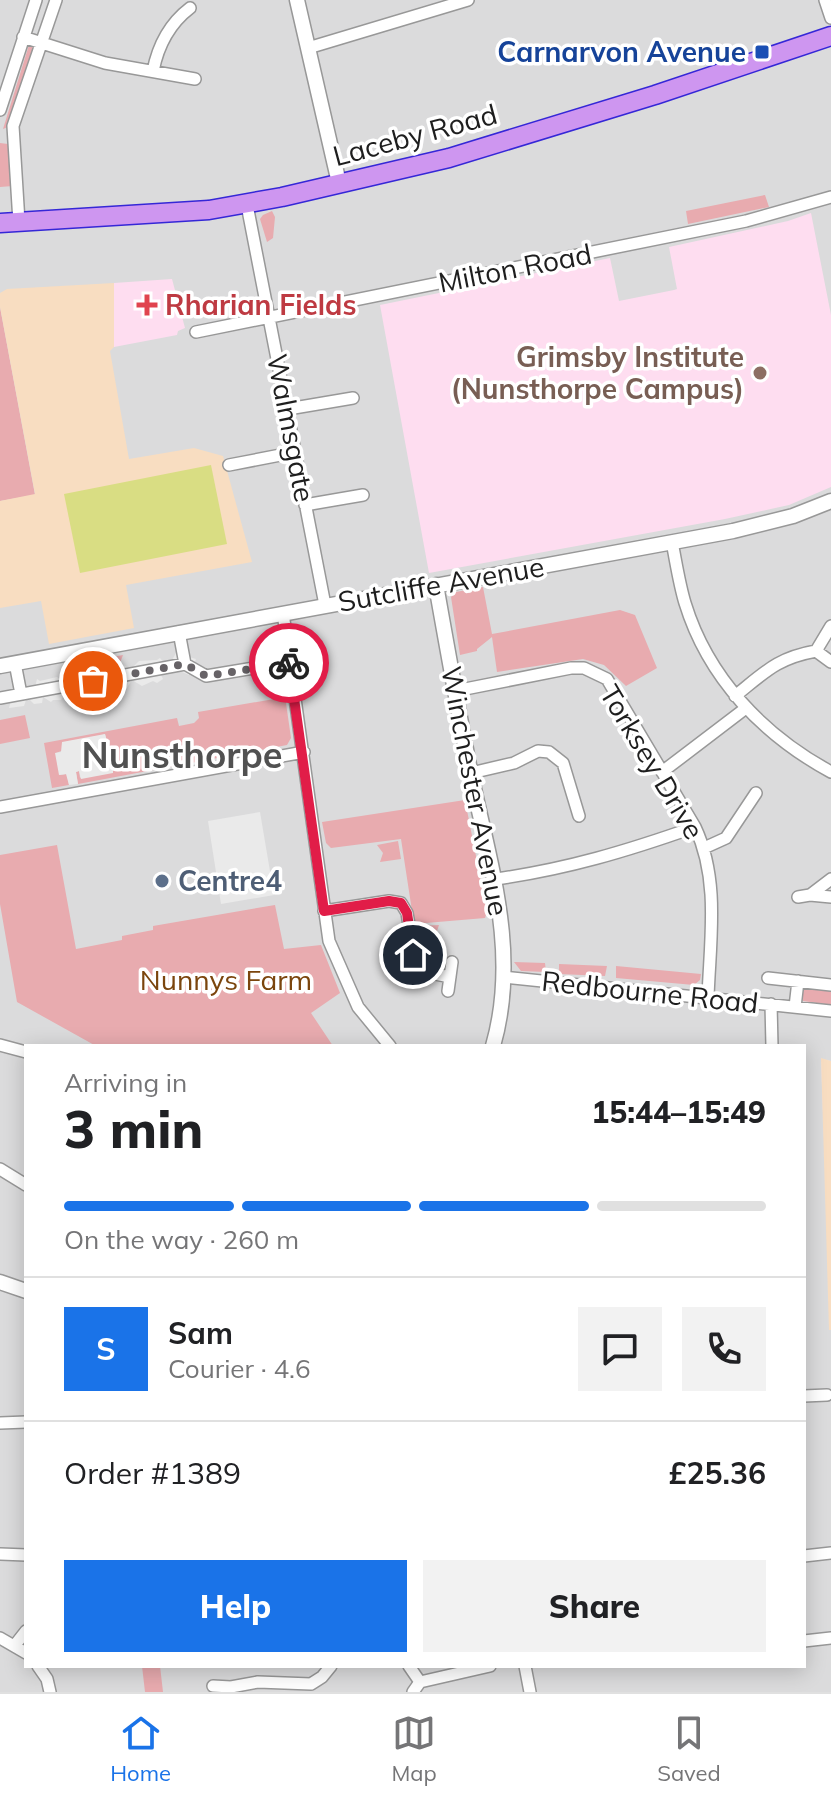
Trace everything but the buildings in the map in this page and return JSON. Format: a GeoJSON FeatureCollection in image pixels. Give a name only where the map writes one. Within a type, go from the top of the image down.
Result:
{"type":"FeatureCollection","features":[{"type":"Feature","properties":{"kind":"highway","name":"Laceby Road"},"geometry":{"type":"LineString","coordinates":[[0,223],[247,205],[449,158],[655,95],[831,36]]}},
{"type":"Feature","properties":{"kind":"street"},"geometry":{"type":"LineString","coordinates":[[0,110],[36,0]]}},
{"type":"Feature","properties":{"kind":"street"},"geometry":{"type":"LineString","coordinates":[[19,222],[6,135],[56,0]]}},
{"type":"Feature","properties":{"kind":"street"},"geometry":{"type":"LineString","coordinates":[[297,0],[339,183]]}},
{"type":"Feature","properties":{"kind":"street"},"geometry":{"type":"LineString","coordinates":[[308,48],[468,0]]}},
{"type":"Feature","properties":{"kind":"street"},"geometry":{"type":"LineString","coordinates":[[825,0],[831,18]]}},
{"type":"Feature","properties":{"kind":"street"},"geometry":{"type":"LineString","coordinates":[[153,71],[165,37],[190,8]]}},
{"type":"Feature","properties":{"kind":"street"},"geometry":{"type":"LineString","coordinates":[[23,37],[105,63],[195,79]]}},
{"type":"Feature","properties":{"kind":"street","name":"Milton Road"},"geometry":{"type":"LineString","coordinates":[[196,332],[746,221],[831,197]]}},
{"type":"Feature","properties":{"kind":"street","name":"Walmsgate"},"geometry":{"type":"LineString","coordinates":[[247,205],[325,605]]}},
{"type":"Feature","properties":{"kind":"street"},"geometry":{"type":"LineString","coordinates":[[288,409],[353,398]]}},
{"type":"Feature","properties":{"kind":"street"},"geometry":{"type":"LineString","coordinates":[[229,465],[296,452]]}},
{"type":"Feature","properties":{"kind":"street"},"geometry":{"type":"LineString","coordinates":[[305,505],[363,495]]}},
{"type":"Feature","properties":{"kind":"street","name":"Sutcliffe Avenue"},"geometry":{"type":"LineString","coordinates":[[8,664],[763,525],[831,501]]}},
{"type":"Feature","properties":{"kind":"street"},"geometry":{"type":"LineString","coordinates":[[672,542],[685,605],[699,640],[735,696],[785,745],[831,772]]}},
{"type":"Feature","properties":{"kind":"street","name":"Winchester Avenue"},"geometry":{"type":"LineString","coordinates":[[436,585],[471,773],[496,879],[504,977],[493,1044]]}},
{"type":"Feature","properties":{"kind":"street"},"geometry":{"type":"LineString","coordinates":[[283,613],[324,911],[334,958],[358,1007],[388,1044]]}},
{"type":"Feature","properties":{"kind":"street"},"geometry":{"type":"LineString","coordinates":[[816,651],[831,626]]}},
{"type":"Feature","properties":{"kind":"street"},"geometry":{"type":"LineString","coordinates":[[179,632],[185,664]]}},
{"type":"Feature","properties":{"kind":"street"},"geometry":{"type":"LineString","coordinates":[[735,696],[777,662],[791,655],[816,651],[831,662]]}},
{"type":"Feature","properties":{"kind":"street"},"geometry":{"type":"LineString","coordinates":[[0,698],[185,664],[206,676],[289,662]]}},
{"type":"Feature","properties":{"kind":"street"},"geometry":{"type":"LineString","coordinates":[[8,664],[21,694]]}},
{"type":"Feature","properties":{"kind":"street","name":"Torksey Drive"},"geometry":{"type":"LineString","coordinates":[[455,691],[571,668],[584,668],[607,679],[695,827],[704,848],[712,898],[708,997]]}},
{"type":"Feature","properties":{"kind":"street"},"geometry":{"type":"LineString","coordinates":[[662,772],[746,708]]}},
{"type":"Feature","properties":{"kind":"street"},"geometry":{"type":"LineString","coordinates":[[471,773],[514,763],[538,751],[549,752],[563,763],[579,816]]}},
{"type":"Feature","properties":{"kind":"street"},"geometry":{"type":"LineString","coordinates":[[0,807],[304,752]]}},
{"type":"Feature","properties":{"kind":"street"},"geometry":{"type":"LineString","coordinates":[[704,848],[726,838],[756,793]]}},
{"type":"Feature","properties":{"kind":"street"},"geometry":{"type":"LineString","coordinates":[[496,879],[543,872],[613,855],[695,827]]}},
{"type":"Feature","properties":{"kind":"street"},"geometry":{"type":"LineString","coordinates":[[831,879],[804,896],[831,897]]}},
{"type":"Feature","properties":{"kind":"street"},"geometry":{"type":"LineString","coordinates":[[324,911],[389,901],[401,903],[407,913],[415,960],[430,973],[450,977]]}},
{"type":"Feature","properties":{"kind":"street"},"geometry":{"type":"LineString","coordinates":[[448,991],[452,962]]}},
{"type":"Feature","properties":{"kind":"street","name":"Redbourne Road"},"geometry":{"type":"LineString","coordinates":[[504,977],[831,1011]]}},
{"type":"Feature","properties":{"kind":"street","name":"Redbourne Road"},"geometry":{"type":"LineString","coordinates":[[768,978],[831,985]]}},
{"type":"Feature","properties":{"kind":"street","name":"Redbourne Road"},"geometry":{"type":"LineString","coordinates":[[795,1007],[798,981]]}},
{"type":"Feature","properties":{"kind":"street"},"geometry":{"type":"LineString","coordinates":[[771,1004],[772,1044]]}},
{"type":"Feature","properties":{"kind":"street"},"geometry":{"type":"LineString","coordinates":[[0,1045],[24,1051]]}},
{"type":"Feature","properties":{"kind":"street"},"geometry":{"type":"LineString","coordinates":[[0,1169],[24,1184]]}},
{"type":"Feature","properties":{"kind":"street"},"geometry":{"type":"LineString","coordinates":[[0,1282],[24,1290]]}},
{"type":"Feature","properties":{"kind":"street"},"geometry":{"type":"LineString","coordinates":[[806,1396],[827,1395]]}},
{"type":"Feature","properties":{"kind":"street"},"geometry":{"type":"LineString","coordinates":[[0,1423],[24,1422]]}},
{"type":"Feature","properties":{"kind":"street"},"geometry":{"type":"LineString","coordinates":[[806,1556],[831,1553]]}},
{"type":"Feature","properties":{"kind":"street"},"geometry":{"type":"LineString","coordinates":[[0,1554],[24,1555]]}},
{"type":"Feature","properties":{"kind":"street"},"geometry":{"type":"LineString","coordinates":[[15,1645],[24,1634]]}},
{"type":"Feature","properties":{"kind":"street"},"geometry":{"type":"LineString","coordinates":[[0,1638],[24,1652]]}},
{"type":"Feature","properties":{"kind":"street"},"geometry":{"type":"LineString","coordinates":[[806,1641],[831,1638]]}},
{"type":"Feature","properties":{"kind":"street"},"geometry":{"type":"LineString","coordinates":[[39,1668],[47,1679],[50,1692]]}},
{"type":"Feature","properties":{"kind":"street"},"geometry":{"type":"LineString","coordinates":[[213,1686],[231,1690],[258,1682],[318,1687],[330,1668]]}},
{"type":"Feature","properties":{"kind":"street"},"geometry":{"type":"LineString","coordinates":[[410,1668],[417,1687],[483,1668]]}},
{"type":"Feature","properties":{"kind":"street"},"geometry":{"type":"LineString","coordinates":[[525,1668],[530,1692]]}},
{"type":"Feature","properties":{"kind":"shaded area"},"geometry":{"type":"Polygon","coordinates":[[[0,0],[831,0],[831,1061],[821,1059],[831,1330],[831,1692],[0,1692],[0,0]]]}},
{"type":"Feature","properties":{"kind":"shaded area"},"geometry":{"type":"Polygon","coordinates":[[[811,213],[831,315],[831,487],[789,505],[725,519],[429,573],[380,305],[610,258],[619,301],[674,290],[677,289],[669,247],[788,221],[811,213]]]}},
{"type":"Feature","properties":{"kind":"shaded area","name":"Rharian Fields"},"geometry":{"type":"Polygon","coordinates":[[[172,279],[185,328],[177,335],[114,347],[114,283],[172,279]]]}},
{"type":"Feature","properties":{"kind":"shaded area"},"geometry":{"type":"Polygon","coordinates":[[[114,283],[114,347],[110,351],[129,459],[194,448],[223,456],[252,562],[126,585],[134,628],[49,644],[41,601],[0,608],[0,501],[35,494],[0,307],[0,293],[7,289],[114,283]]]}},
{"type":"Feature","properties":{"kind":"shaded area"},"geometry":{"type":"Polygon","coordinates":[[[185,652],[196,659],[189,675],[175,669],[161,675],[163,679],[157,683],[153,681],[142,686],[132,680],[126,689],[115,688],[112,692],[102,685],[96,694],[80,697],[72,691],[67,700],[63,697],[51,702],[43,697],[42,703],[34,704],[27,697],[24,706],[9,708],[11,700],[6,693],[35,687],[37,679],[57,677],[64,682],[74,681],[78,673],[90,672],[87,677],[90,677],[93,672],[100,676],[105,670],[111,674],[114,672],[109,669],[116,665],[131,669],[139,661],[160,658],[164,663],[171,662],[176,653],[185,652]]]}},
{"type":"Feature","properties":{"kind":"shaded area"},"geometry":{"type":"Polygon","coordinates":[[[105,734],[107,741],[110,740],[109,756],[113,756],[113,773],[81,779],[79,771],[76,772],[78,784],[69,785],[66,774],[59,775],[55,753],[61,752],[62,742],[105,734]]]}},
{"type":"Feature","properties":{"kind":"shaded area"},"geometry":{"type":"Polygon","coordinates":[[[260,812],[274,895],[221,904],[208,821],[260,812]]]}},
{"type":"Feature","properties":{"kind":"shaded area"},"geometry":{"type":"Polygon","coordinates":[[[821,1058],[831,1061],[831,1330],[829,1330],[821,1058]]]}},
{"type":"Feature","properties":{"kind":"green space"},"geometry":{"type":"Polygon","coordinates":[[[29,45],[33,47],[8,127],[3,129],[29,45]]]}},
{"type":"Feature","properties":{"kind":"green space"},"geometry":{"type":"Polygon","coordinates":[[[0,143],[8,144],[13,186],[0,187],[0,143]]]}},
{"type":"Feature","properties":{"kind":"green space"},"geometry":{"type":"Polygon","coordinates":[[[765,195],[769,207],[688,224],[686,211],[765,195]]]}},
{"type":"Feature","properties":{"kind":"green space"},"geometry":{"type":"Polygon","coordinates":[[[272,211],[275,217],[273,238],[267,242],[260,219],[272,211]]]}},
{"type":"Feature","properties":{"kind":"green space"},"geometry":{"type":"Polygon","coordinates":[[[0,307],[35,495],[0,501],[0,307]]]}},
{"type":"Feature","properties":{"kind":"green space"},"geometry":{"type":"Polygon","coordinates":[[[211,465],[227,544],[80,573],[64,494],[211,465]]]}},
{"type":"Feature","properties":{"kind":"green space"},"geometry":{"type":"Polygon","coordinates":[[[483,587],[492,634],[620,610],[635,615],[657,668],[626,686],[604,665],[583,659],[497,672],[492,637],[477,651],[460,655],[451,597],[456,592],[483,587]]]}},
{"type":"Feature","properties":{"kind":"green space"},"geometry":{"type":"Polygon","coordinates":[[[123,655],[120,663],[79,670],[73,664],[123,655]]]}},
{"type":"Feature","properties":{"kind":"green space"},"geometry":{"type":"Polygon","coordinates":[[[276,672],[282,675],[291,738],[287,745],[78,784],[76,772],[79,771],[80,778],[110,756],[105,734],[56,753],[60,775],[67,774],[69,785],[52,788],[44,743],[177,718],[179,726],[194,723],[199,718],[198,712],[280,698],[276,672]]]}},
{"type":"Feature","properties":{"kind":"green space"},"geometry":{"type":"Polygon","coordinates":[[[25,715],[30,738],[0,744],[0,720],[25,715]]]}},
{"type":"Feature","properties":{"kind":"green space"},"geometry":{"type":"Polygon","coordinates":[[[465,800],[487,912],[485,918],[414,924],[401,839],[331,848],[326,843],[322,822],[465,800]]]}},
{"type":"Feature","properties":{"kind":"green space"},"geometry":{"type":"Polygon","coordinates":[[[398,841],[401,859],[380,862],[383,853],[377,845],[398,841]]]}},
{"type":"Feature","properties":{"kind":"green space","name":"Nunnys Farm"},"geometry":{"type":"Polygon","coordinates":[[[57,845],[76,949],[122,940],[122,936],[153,930],[153,926],[275,905],[284,949],[321,945],[340,993],[311,1013],[332,1044],[92,1044],[17,1002],[0,904],[0,855],[57,845]]]}},
{"type":"Feature","properties":{"kind":"green space"},"geometry":{"type":"Polygon","coordinates":[[[439,925],[436,934],[442,943],[419,945],[415,926],[439,925]]]}},
{"type":"Feature","properties":{"kind":"green space"},"geometry":{"type":"Polygon","coordinates":[[[514,962],[545,963],[546,972],[521,971],[514,962]]]}},
{"type":"Feature","properties":{"kind":"green space"},"geometry":{"type":"Polygon","coordinates":[[[559,964],[607,966],[605,976],[559,974],[559,964]]]}},
{"type":"Feature","properties":{"kind":"green space"},"geometry":{"type":"Polygon","coordinates":[[[616,966],[701,974],[694,985],[616,978],[616,966]]]}},
{"type":"Feature","properties":{"kind":"green space"},"geometry":{"type":"Polygon","coordinates":[[[802,988],[831,988],[831,1005],[803,1001],[802,988]]]}},
{"type":"Feature","properties":{"kind":"green space"},"geometry":{"type":"Polygon","coordinates":[[[142,1668],[160,1668],[163,1692],[145,1692],[142,1668]]]}},
{"type":"Feature","properties":{"kind":"way so far"},"geometry":{"type":"LineString","coordinates":[[93,681],[185,664],[206,676],[289,663]]}},
{"type":"Feature","properties":{"kind":"place","name":"Carnarvon Avenue"},"geometry":{"type":"Point","coordinates":[762,52]}},
{"type":"Feature","properties":{"kind":"place","name":"Rharian Fields"},"geometry":{"type":"Point","coordinates":[147,305]}},
{"type":"Feature","properties":{"kind":"place","name":"Grimsby Institute (Nunsthorpe Campus)"},"geometry":{"type":"Point","coordinates":[760,373]}},
{"type":"Feature","properties":{"kind":"place","name":"Centre4"},"geometry":{"type":"Point","coordinates":[162,881]}},
{"type":"Feature","properties":{"kind":"district","name":"Nunsthorpe"},"geometry":{"type":"Point","coordinates":[182,755]}},
{"type":"Feature","properties":{"kind":"route"},"geometry":{"type":"LineString","coordinates":[[289,663],[304,752],[324,911],[389,901],[401,903],[407,913],[413,955]]}}]}
